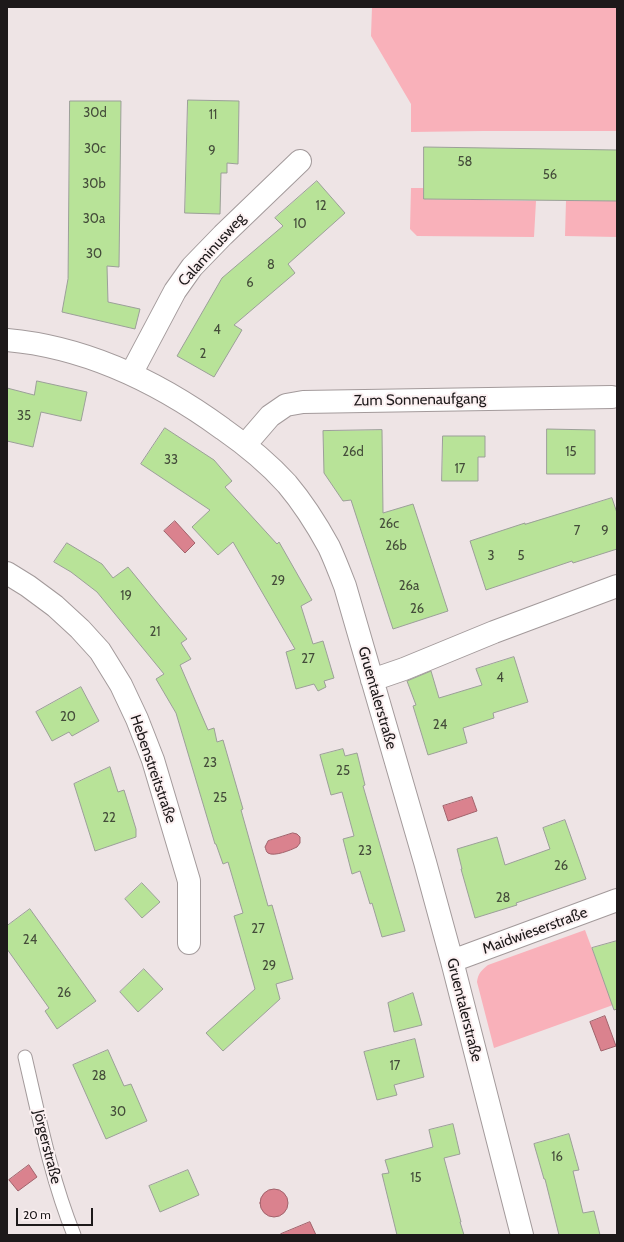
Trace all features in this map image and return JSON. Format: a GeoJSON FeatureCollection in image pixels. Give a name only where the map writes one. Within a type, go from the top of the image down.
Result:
{"type":"FeatureCollection","features":[{"type":"Feature","properties":{"kind":"street","name":"Calaminusweg"},"geometry":{"type":"LineString","coordinates":[[131,374],[175,291],[192,268],[223,235],[300,161]]}},
{"type":"Feature","properties":{"kind":"street","name":"Gruentalerstraße"},"geometry":{"type":"LineString","coordinates":[[7,340],[50,347],[79,355],[131,374],[197,410],[245,445],[264,461],[287,484],[308,513],[329,547],[345,586],[452,961],[522,1235]]}},
{"type":"Feature","properties":{"kind":"street","name":"Zum Sonnenaufgang"},"geometry":{"type":"LineString","coordinates":[[245,445],[270,416],[286,405],[303,402],[612,397]]}},
{"type":"Feature","properties":{"kind":"street","name":"Hebenstreitstraße"},"geometry":{"type":"LineString","coordinates":[[7,573],[55,606],[80,629],[100,652],[121,684],[153,760],[189,881],[189,943]]}},
{"type":"Feature","properties":{"kind":"street"},"geometry":{"type":"LineString","coordinates":[[372,680],[617,586]]}},
{"type":"Feature","properties":{"kind":"street","name":"Maidwieserstraße"},"geometry":{"type":"LineString","coordinates":[[452,961],[617,900]]}},
{"type":"Feature","properties":{"kind":"lane","name":"Jörgerstraße"},"geometry":{"type":"LineString","coordinates":[[25,1057],[48,1154],[58,1190],[74,1235]]}},
{"type":"Feature","properties":{"kind":"shaded area"},"geometry":{"type":"Polygon","coordinates":[[[372,7],[617,7],[617,131],[411,132],[411,104],[371,36],[372,7]]]}},
{"type":"Feature","properties":{"kind":"shaded area"},"geometry":{"type":"Polygon","coordinates":[[[411,188],[423,188],[424,199],[536,201],[534,237],[417,236],[410,229],[411,188]]]}},
{"type":"Feature","properties":{"kind":"shaded area"},"geometry":{"type":"Polygon","coordinates":[[[566,201],[617,201],[617,237],[565,236],[566,201]]]}},
{"type":"Feature","properties":{"kind":"shaded area"},"geometry":{"type":"Polygon","coordinates":[[[175,521],[195,543],[185,553],[164,531],[175,521]]]}},
{"type":"Feature","properties":{"kind":"shaded area"},"geometry":{"type":"Polygon","coordinates":[[[472,797],[477,811],[448,821],[443,806],[472,797]]]}},
{"type":"Feature","properties":{"kind":"shaded area"},"geometry":{"type":"Polygon","coordinates":[[[293,833],[300,837],[300,843],[297,847],[278,854],[271,854],[267,852],[265,847],[268,841],[293,833]]]}},
{"type":"Feature","properties":{"kind":"shaded area"},"geometry":{"type":"Polygon","coordinates":[[[585,930],[613,1005],[494,1048],[477,982],[478,976],[481,972],[488,965],[585,930]]]}},
{"type":"Feature","properties":{"kind":"shaded area"},"geometry":{"type":"Polygon","coordinates":[[[605,1016],[616,1046],[601,1051],[590,1022],[605,1016]]]}},
{"type":"Feature","properties":{"kind":"shaded area"},"geometry":{"type":"Polygon","coordinates":[[[29,1165],[37,1177],[18,1191],[9,1180],[29,1165]]]}},
{"type":"Feature","properties":{"kind":"shaded area"},"geometry":{"type":"Polygon","coordinates":[[[274,1189],[284,1193],[288,1203],[284,1213],[274,1217],[264,1213],[260,1203],[264,1193],[274,1189]]]}},
{"type":"Feature","properties":{"kind":"shaded area"},"geometry":{"type":"Polygon","coordinates":[[[310,1222],[316,1235],[281,1234],[310,1222]]]}},
{"type":"Feature","properties":{"kind":"building"},"geometry":{"type":"Polygon","coordinates":[[[188,100],[239,101],[238,164],[227,163],[227,173],[221,173],[220,214],[185,213],[188,100]]]}},
{"type":"Feature","properties":{"kind":"building"},"geometry":{"type":"Polygon","coordinates":[[[70,101],[121,101],[119,267],[107,266],[108,302],[140,309],[135,329],[62,312],[68,279],[70,101]]]}},
{"type":"Feature","properties":{"kind":"building"},"geometry":{"type":"Polygon","coordinates":[[[424,147],[617,150],[617,201],[424,199],[424,147]]]}},
{"type":"Feature","properties":{"kind":"building"},"geometry":{"type":"Polygon","coordinates":[[[317,181],[345,213],[288,264],[295,273],[234,325],[242,330],[214,377],[177,356],[222,278],[283,226],[275,218],[317,181]]]}},
{"type":"Feature","properties":{"kind":"building"},"geometry":{"type":"Polygon","coordinates":[[[37,381],[87,392],[81,421],[41,412],[33,447],[7,441],[7,388],[34,395],[37,381]]]}},
{"type":"Feature","properties":{"kind":"building"},"geometry":{"type":"Polygon","coordinates":[[[165,428],[214,460],[232,481],[225,487],[277,544],[279,542],[312,600],[301,606],[313,644],[323,641],[334,678],[324,681],[326,687],[318,691],[314,684],[296,689],[286,652],[295,649],[233,542],[218,555],[192,527],[210,510],[141,464],[165,428]]]}},
{"type":"Feature","properties":{"kind":"building"},"geometry":{"type":"Polygon","coordinates":[[[547,429],[595,430],[595,474],[547,474],[547,429]]]}},
{"type":"Feature","properties":{"kind":"building"},"geometry":{"type":"Polygon","coordinates":[[[382,430],[383,513],[413,504],[448,611],[393,629],[351,500],[343,501],[324,473],[323,431],[382,430]]]}},
{"type":"Feature","properties":{"kind":"building"},"geometry":{"type":"Polygon","coordinates":[[[443,436],[485,436],[485,457],[478,457],[478,481],[442,481],[443,436]]]}},
{"type":"Feature","properties":{"kind":"building"},"geometry":{"type":"Polygon","coordinates":[[[612,498],[617,513],[617,549],[573,563],[572,561],[486,590],[470,541],[525,523],[612,498]]]}},
{"type":"Feature","properties":{"kind":"building"},"geometry":{"type":"Polygon","coordinates":[[[67,543],[102,564],[113,578],[128,567],[187,639],[181,643],[191,659],[180,665],[208,730],[214,728],[217,742],[223,740],[243,809],[241,810],[268,906],[272,905],[293,979],[276,984],[280,999],[223,1051],[206,1033],[255,989],[234,916],[243,913],[228,862],[223,864],[215,844],[176,713],[156,679],[164,674],[97,592],[71,572],[54,562],[67,543]]]}},
{"type":"Feature","properties":{"kind":"building"},"geometry":{"type":"Polygon","coordinates":[[[514,657],[528,702],[493,713],[494,718],[463,728],[467,743],[428,755],[413,706],[416,705],[407,681],[431,671],[439,698],[482,685],[476,669],[514,657]]]}},
{"type":"Feature","properties":{"kind":"building"},"geometry":{"type":"Polygon","coordinates":[[[81,687],[99,721],[72,736],[69,732],[52,741],[36,712],[81,687]]]}},
{"type":"Feature","properties":{"kind":"building"},"geometry":{"type":"Polygon","coordinates":[[[343,749],[345,756],[357,753],[365,785],[363,786],[405,931],[382,937],[372,903],[370,904],[360,871],[352,874],[343,839],[354,836],[342,792],[331,795],[320,755],[343,749]]]}},
{"type":"Feature","properties":{"kind":"building"},"geometry":{"type":"Polygon","coordinates":[[[110,767],[118,792],[124,790],[136,829],[136,837],[95,851],[74,784],[110,767]]]}},
{"type":"Feature","properties":{"kind":"building"},"geometry":{"type":"Polygon","coordinates":[[[565,820],[586,879],[516,903],[517,905],[475,918],[457,849],[497,837],[505,865],[550,849],[543,828],[565,820]]]}},
{"type":"Feature","properties":{"kind":"building"},"geometry":{"type":"Polygon","coordinates":[[[142,883],[160,902],[142,918],[125,899],[142,883]]]}},
{"type":"Feature","properties":{"kind":"building"},"geometry":{"type":"Polygon","coordinates":[[[30,909],[96,1001],[57,1029],[45,1011],[49,1008],[7,949],[7,926],[30,909]]]}},
{"type":"Feature","properties":{"kind":"building"},"geometry":{"type":"Polygon","coordinates":[[[617,941],[617,1009],[614,1010],[592,948],[617,941]]]}},
{"type":"Feature","properties":{"kind":"building"},"geometry":{"type":"Polygon","coordinates":[[[144,969],[163,989],[138,1012],[120,992],[144,969]]]}},
{"type":"Feature","properties":{"kind":"building"},"geometry":{"type":"Polygon","coordinates":[[[413,993],[422,1025],[394,1032],[388,1003],[413,993]]]}},
{"type":"Feature","properties":{"kind":"building"},"geometry":{"type":"Polygon","coordinates":[[[415,1039],[424,1077],[394,1085],[397,1095],[377,1100],[364,1052],[415,1039]]]}},
{"type":"Feature","properties":{"kind":"building"},"geometry":{"type":"Polygon","coordinates":[[[108,1050],[124,1086],[131,1084],[147,1121],[106,1139],[73,1065],[108,1050]]]}},
{"type":"Feature","properties":{"kind":"building"},"geometry":{"type":"Polygon","coordinates":[[[453,1124],[460,1154],[444,1158],[464,1235],[397,1235],[382,1174],[389,1173],[385,1160],[433,1147],[429,1130],[453,1124]]]}},
{"type":"Feature","properties":{"kind":"building"},"geometry":{"type":"Polygon","coordinates":[[[569,1134],[579,1170],[573,1171],[583,1213],[594,1211],[600,1235],[559,1235],[545,1179],[534,1144],[569,1134]]]}},
{"type":"Feature","properties":{"kind":"building"},"geometry":{"type":"Polygon","coordinates":[[[188,1170],[199,1195],[160,1212],[149,1186],[188,1170]]]}}]}
